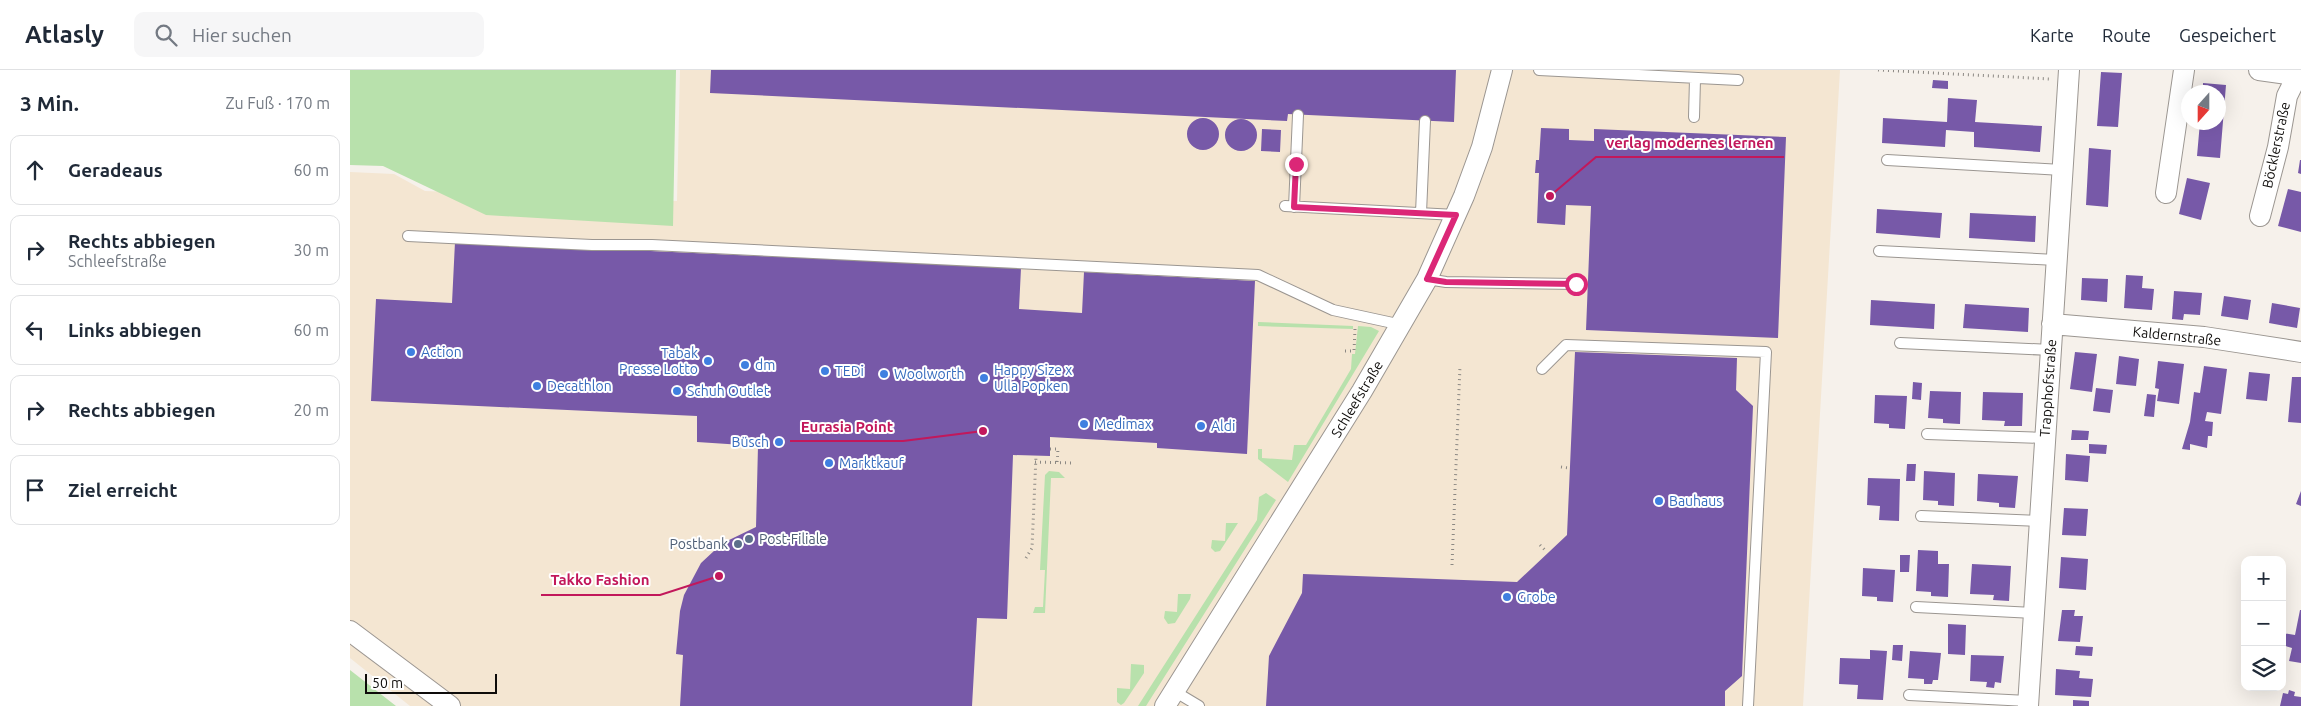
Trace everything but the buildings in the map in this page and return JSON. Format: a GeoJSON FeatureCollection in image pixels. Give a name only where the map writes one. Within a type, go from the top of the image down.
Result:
{"type":"FeatureCollection","features":[{"type":"Feature","properties":{"kind":"street","name":"Schleefstraße"},"geometry":{"type":"LineString","coordinates":[[1170,699],[1309,478],[1402,325],[1427,279],[1456,215],[1482,147],[1502,70]]}},
{"type":"Feature","properties":{"kind":"street"},"geometry":{"type":"LineString","coordinates":[[2166,194],[2184,70]]}},
{"type":"Feature","properties":{"kind":"street","name":"Böcklerstraße"},"geometry":{"type":"LineString","coordinates":[[2259,70],[2299,74],[2287,96],[2278,147],[2260,216]]}},
{"type":"Feature","properties":{"kind":"street","name":"Trapphofstraße"},"geometry":{"type":"LineString","coordinates":[[2028,703],[2068,75]]}},
{"type":"Feature","properties":{"kind":"street","name":"Kaldernstraße"},"geometry":{"type":"LineString","coordinates":[[2052,324],[2204,337],[2301,352]]}},
{"type":"Feature","properties":{"kind":"street"},"geometry":{"type":"LineString","coordinates":[[350,631],[450,706]]}},
{"type":"Feature","properties":{"kind":"lane"},"geometry":{"type":"LineString","coordinates":[[1539,70],[1674,74],[1695,79],[1738,80]]}},
{"type":"Feature","properties":{"kind":"lane"},"geometry":{"type":"LineString","coordinates":[[1694,117],[1695,79]]}},
{"type":"Feature","properties":{"kind":"lane"},"geometry":{"type":"LineString","coordinates":[[1298,115],[1291,164],[1289,206],[1456,215]]}},
{"type":"Feature","properties":{"kind":"lane"},"geometry":{"type":"LineString","coordinates":[[1421,213],[1426,121]]}},
{"type":"Feature","properties":{"kind":"lane"},"geometry":{"type":"LineString","coordinates":[[1887,160],[2062,170]]}},
{"type":"Feature","properties":{"kind":"lane"},"geometry":{"type":"LineString","coordinates":[[408,236],[592,245],[652,245],[1258,275],[1333,310],[1402,325]]}},
{"type":"Feature","properties":{"kind":"lane"},"geometry":{"type":"LineString","coordinates":[[1880,251],[2056,260]]}},
{"type":"Feature","properties":{"kind":"lane"},"geometry":{"type":"LineString","coordinates":[[1427,279],[1446,282],[1576,284]]}},
{"type":"Feature","properties":{"kind":"lane"},"geometry":{"type":"LineString","coordinates":[[1900,343],[2051,350]]}},
{"type":"Feature","properties":{"kind":"lane"},"geometry":{"type":"LineString","coordinates":[[1542,369],[1566,345],[1766,352],[1748,706]]}},
{"type":"Feature","properties":{"kind":"lane"},"geometry":{"type":"LineString","coordinates":[[1927,434],[2045,438]]}},
{"type":"Feature","properties":{"kind":"lane"},"geometry":{"type":"LineString","coordinates":[[1921,516],[2040,522]]}},
{"type":"Feature","properties":{"kind":"lane"},"geometry":{"type":"LineString","coordinates":[[1916,607],[2034,613]]}},
{"type":"Feature","properties":{"kind":"lane"},"geometry":{"type":"LineString","coordinates":[[1909,695],[2028,703]]}},
{"type":"Feature","properties":{"kind":"lane"},"geometry":{"type":"LineString","coordinates":[[1170,699],[1199,706]]}},
{"type":"Feature","properties":{"kind":"path"},"geometry":{"type":"LineString","coordinates":[[1878,70],[2068,75]]}},
{"type":"Feature","properties":{"kind":"path"},"geometry":{"type":"LineString","coordinates":[[1345,351],[1354,351],[1358,315]]}},
{"type":"Feature","properties":{"kind":"path"},"geometry":{"type":"LineString","coordinates":[[1452,565],[1460,366]]}},
{"type":"Feature","properties":{"kind":"path"},"geometry":{"type":"LineString","coordinates":[[1050,449],[1058,449],[1057,463]]}},
{"type":"Feature","properties":{"kind":"path"},"geometry":{"type":"LineString","coordinates":[[1026,558],[1032,548],[1036,456]]}},
{"type":"Feature","properties":{"kind":"path"},"geometry":{"type":"LineString","coordinates":[[1035,462],[1074,463]]}},
{"type":"Feature","properties":{"kind":"path"},"geometry":{"type":"LineString","coordinates":[[1561,468],[1570,468]]}},
{"type":"Feature","properties":{"kind":"path"},"geometry":{"type":"LineString","coordinates":[[1540,545],[1547,552]]}},
{"type":"Feature","properties":{"kind":"shaded area"},"geometry":{"type":"Polygon","coordinates":[[[680,70],[1840,70],[1803,706],[410,706],[350,658],[350,172],[394,174],[425,191],[677,201],[680,70]]]}},
{"type":"Feature","properties":{"kind":"green space"},"geometry":{"type":"Polygon","coordinates":[[[350,70],[676,70],[673,226],[486,215],[383,166],[350,165],[350,70]]]}},
{"type":"Feature","properties":{"kind":"green space"},"geometry":{"type":"Polygon","coordinates":[[[1258,322],[1353,326],[1353,329],[1258,326],[1258,322]]]}},
{"type":"Feature","properties":{"kind":"green space"},"geometry":{"type":"Polygon","coordinates":[[[1358,326],[1371,327],[1379,331],[1288,482],[1258,459],[1258,449],[1262,449],[1262,458],[1292,460],[1294,445],[1306,445],[1351,369],[1352,354],[1355,354],[1358,326]]]}},
{"type":"Feature","properties":{"kind":"green space"},"geometry":{"type":"Polygon","coordinates":[[[1049,471],[1059,472],[1065,478],[1051,478],[1045,613],[1033,613],[1035,607],[1043,607],[1045,570],[1040,570],[1045,475],[1049,471]]]}},
{"type":"Feature","properties":{"kind":"green space"},"geometry":{"type":"Polygon","coordinates":[[[1266,493],[1276,500],[1146,706],[1138,706],[1257,520],[1259,497],[1266,493]]]}},
{"type":"Feature","properties":{"kind":"green space"},"geometry":{"type":"Polygon","coordinates":[[[1226,523],[1238,523],[1220,551],[1215,552],[1211,548],[1212,540],[1225,541],[1226,523]]]}},
{"type":"Feature","properties":{"kind":"green space"},"geometry":{"type":"Polygon","coordinates":[[[1178,594],[1191,594],[1190,599],[1175,623],[1168,624],[1164,618],[1165,611],[1177,612],[1178,594]]]}},
{"type":"Feature","properties":{"kind":"green space"},"geometry":{"type":"Polygon","coordinates":[[[1131,664],[1144,665],[1144,673],[1121,705],[1117,702],[1117,688],[1130,689],[1131,664]]]}},
{"type":"Feature","properties":{"kind":"green space"},"geometry":{"type":"Polygon","coordinates":[[[350,670],[396,706],[350,706],[350,670]]]}},
{"type":"Feature","properties":{"kind":"place","name":"verlag modernes lernen"},"geometry":{"type":"Point","coordinates":[1550,196]}},
{"type":"Feature","properties":{"kind":"place","name":"Action"},"geometry":{"type":"Point","coordinates":[411,352]}},
{"type":"Feature","properties":{"kind":"place","name":"Tabak Presse Lotto"},"geometry":{"type":"Point","coordinates":[708,361]}},
{"type":"Feature","properties":{"kind":"place","name":"dm"},"geometry":{"type":"Point","coordinates":[745,365]}},
{"type":"Feature","properties":{"kind":"place","name":"TEDi"},"geometry":{"type":"Point","coordinates":[825,371]}},
{"type":"Feature","properties":{"kind":"place","name":"Woolworth"},"geometry":{"type":"Point","coordinates":[884,374]}},
{"type":"Feature","properties":{"kind":"place","name":"Happy Size x Ulla Popken"},"geometry":{"type":"Point","coordinates":[984,378]}},
{"type":"Feature","properties":{"kind":"place","name":"Decathlon"},"geometry":{"type":"Point","coordinates":[537,386]}},
{"type":"Feature","properties":{"kind":"place","name":"Schuh Outlet"},"geometry":{"type":"Point","coordinates":[677,391]}},
{"type":"Feature","properties":{"kind":"place","name":"Medimax"},"geometry":{"type":"Point","coordinates":[1084,424]}},
{"type":"Feature","properties":{"kind":"place","name":"Aldi"},"geometry":{"type":"Point","coordinates":[1201,426]}},
{"type":"Feature","properties":{"kind":"place","name":"Eurasia Point"},"geometry":{"type":"Point","coordinates":[983,431]}},
{"type":"Feature","properties":{"kind":"place","name":"Büsch"},"geometry":{"type":"Point","coordinates":[779,442]}},
{"type":"Feature","properties":{"kind":"place","name":"Marktkauf"},"geometry":{"type":"Point","coordinates":[829,463]}},
{"type":"Feature","properties":{"kind":"place","name":"Bauhaus"},"geometry":{"type":"Point","coordinates":[1659,501]}},
{"type":"Feature","properties":{"kind":"place","name":"Post-Filiale"},"geometry":{"type":"Point","coordinates":[749,539]}},
{"type":"Feature","properties":{"kind":"place","name":"Postbank"},"geometry":{"type":"Point","coordinates":[738,544]}},
{"type":"Feature","properties":{"kind":"place","name":"Takko Fashion"},"geometry":{"type":"Point","coordinates":[719,576]}},
{"type":"Feature","properties":{"kind":"place","name":"Grobe"},"geometry":{"type":"Point","coordinates":[1507,597]}},
{"type":"Feature","properties":{"kind":"route"},"geometry":{"type":"LineString","coordinates":[[1296,164],[1294,207],[1456,215],[1427,279],[1446,282],[1576,284]]}}]}
